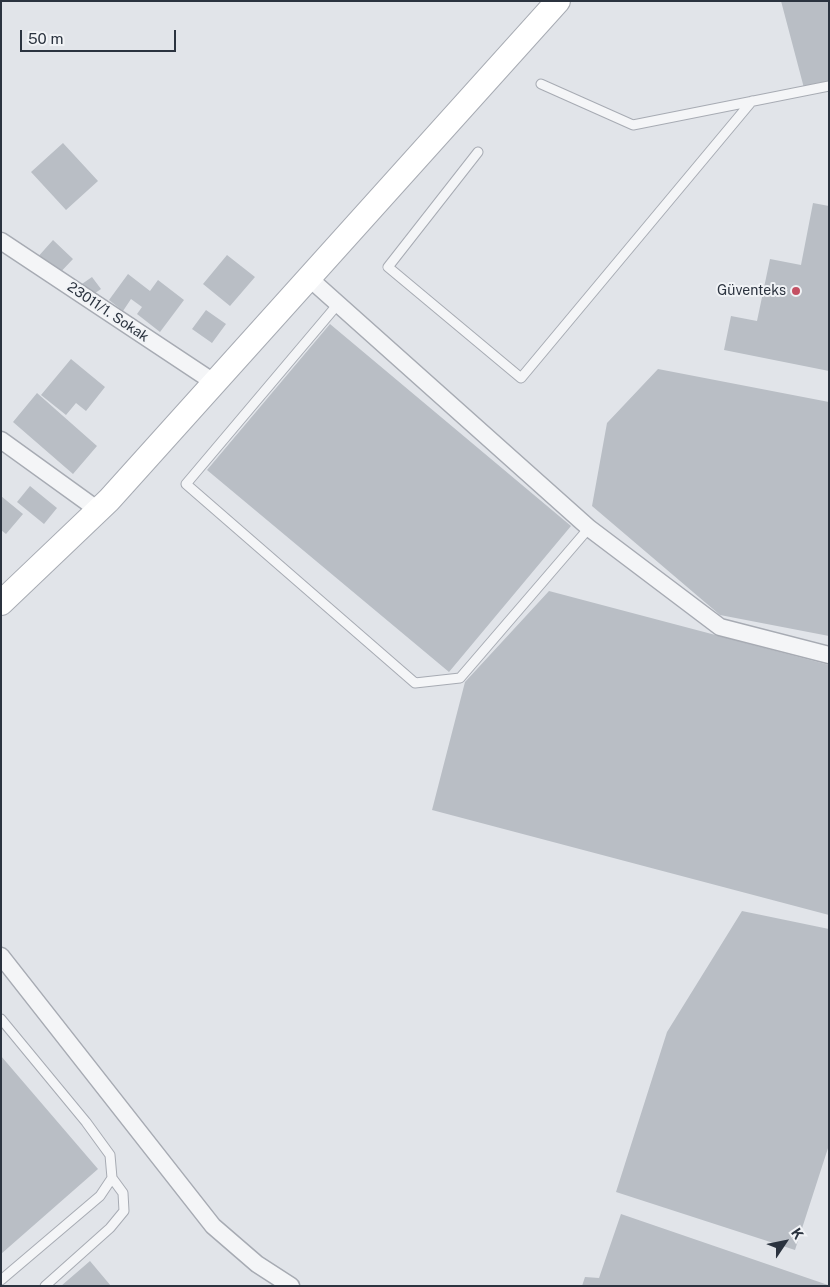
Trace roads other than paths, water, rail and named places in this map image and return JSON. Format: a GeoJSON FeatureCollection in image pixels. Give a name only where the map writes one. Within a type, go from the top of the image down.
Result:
{"type":"FeatureCollection","features":[{"type":"Feature","properties":{"kind":"street"},"geometry":{"type":"LineString","coordinates":[[2,600],[98,510],[558,1]]}},
{"type":"Feature","properties":{"kind":"street","name":"23011/1. Sokak"},"geometry":{"type":"LineString","coordinates":[[1,241],[215,382]]}},
{"type":"Feature","properties":{"kind":"street"},"geometry":{"type":"LineString","coordinates":[[309,278],[589,528],[720,627],[829,654]]}},
{"type":"Feature","properties":{"kind":"street"},"geometry":{"type":"LineString","coordinates":[[1,440],[98,510]]}},
{"type":"Feature","properties":{"kind":"street"},"geometry":{"type":"LineString","coordinates":[[1,956],[213,1226],[256,1264],[291,1286]]}},
{"type":"Feature","properties":{"kind":"lane"},"geometry":{"type":"LineString","coordinates":[[541,84],[633,125],[829,86]]}},
{"type":"Feature","properties":{"kind":"lane"},"geometry":{"type":"LineString","coordinates":[[478,152],[388,267],[521,378],[752,101]]}},
{"type":"Feature","properties":{"kind":"lane"},"geometry":{"type":"LineString","coordinates":[[338,304],[186,484],[415,683],[460,678],[589,528]]}},
{"type":"Feature","properties":{"kind":"lane"},"geometry":{"type":"LineString","coordinates":[[1,1019],[86,1122],[110,1155],[112,1178],[123,1193],[124,1211],[110,1228],[45,1286]]}},
{"type":"Feature","properties":{"kind":"lane"},"geometry":{"type":"LineString","coordinates":[[1,1280],[100,1196],[112,1178]]}},
{"type":"Feature","properties":{"kind":"place","name":"Güventeks"},"geometry":{"type":"Point","coordinates":[796,291]}}]}
